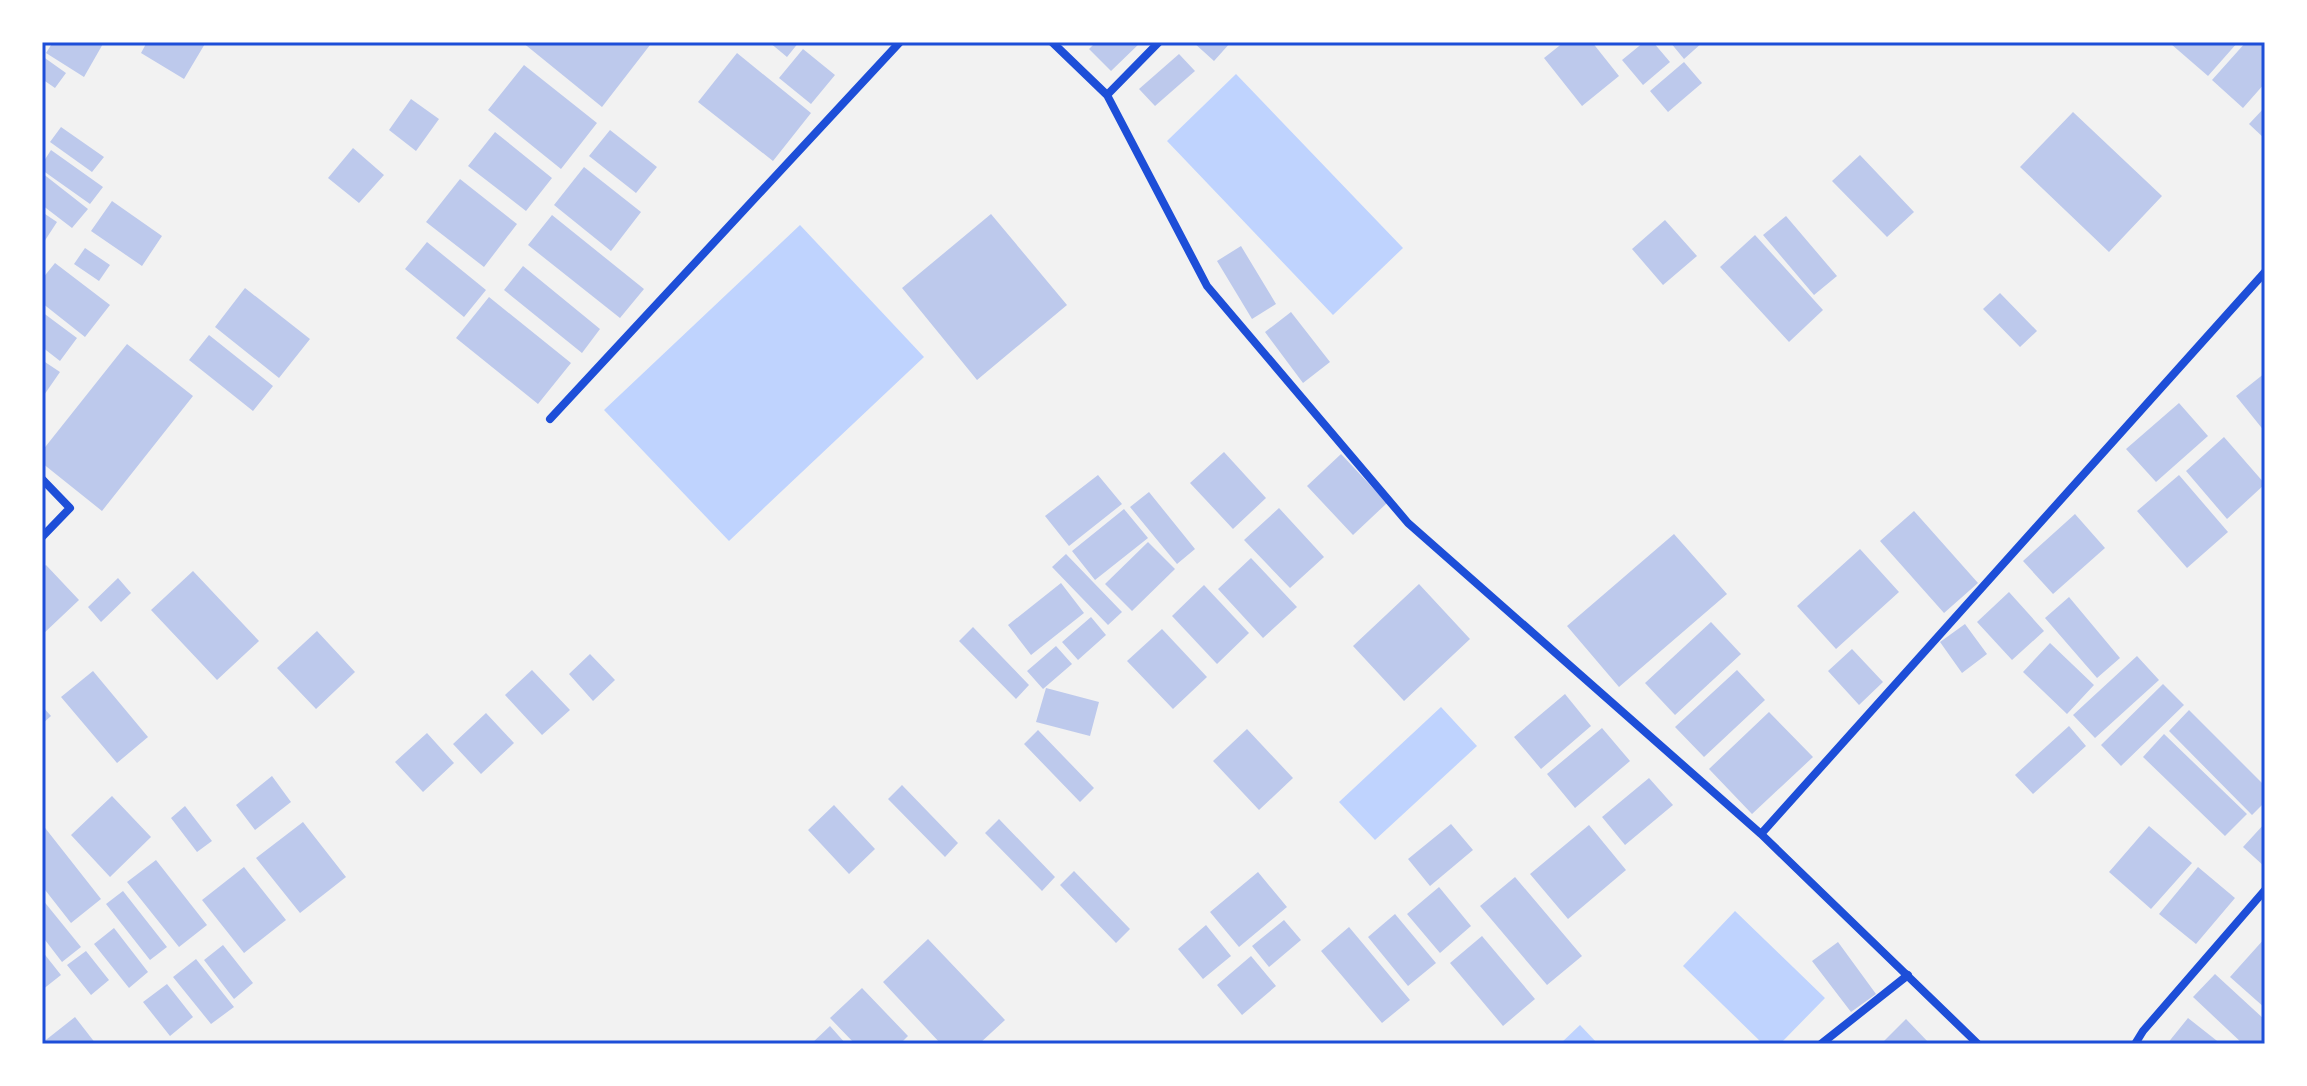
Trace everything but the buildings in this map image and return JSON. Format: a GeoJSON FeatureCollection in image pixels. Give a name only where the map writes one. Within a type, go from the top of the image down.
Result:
{"type":"FeatureCollection","features":[{"type":"Feature","properties":{"kind":"street"},"geometry":{"type":"LineString","coordinates":[[550,419],[900,42]]}},
{"type":"Feature","properties":{"kind":"street"},"geometry":{"type":"LineString","coordinates":[[1052,42],[1107,95],[1207,286],[1408,523],[1761,834],[1978,1044]]}},
{"type":"Feature","properties":{"kind":"street"},"geometry":{"type":"LineString","coordinates":[[1107,95],[1159,42]]}},
{"type":"Feature","properties":{"kind":"street"},"geometry":{"type":"LineString","coordinates":[[1761,834],[2265,272]]}},
{"type":"Feature","properties":{"kind":"street"},"geometry":{"type":"LineString","coordinates":[[42,479],[70,508],[42,537]]}},
{"type":"Feature","properties":{"kind":"street"},"geometry":{"type":"LineString","coordinates":[[2135,1044],[2265,890]]}},
{"type":"Feature","properties":{"kind":"street"},"geometry":{"type":"LineString","coordinates":[[1821,1044],[1908,975]]}},
{"type":"Feature","properties":{"kind":"water"},"geometry":{"type":"Polygon","coordinates":[[[1236,74],[1403,248],[1333,315],[1167,141],[1236,74]]]}},
{"type":"Feature","properties":{"kind":"water"},"geometry":{"type":"Polygon","coordinates":[[[800,225],[924,357],[729,541],[604,410],[800,225]]]}},
{"type":"Feature","properties":{"kind":"water"},"geometry":{"type":"Polygon","coordinates":[[[1441,707],[1477,746],[1375,840],[1339,802],[1441,707]]]}},
{"type":"Feature","properties":{"kind":"water"},"geometry":{"type":"Polygon","coordinates":[[[1735,911],[1825,998],[1780,1044],[1763,1044],[1683,966],[1735,911]]]}},
{"type":"Feature","properties":{"kind":"water"},"geometry":{"type":"Polygon","coordinates":[[[1580,1025],[1598,1044],[1560,1044],[1580,1025]]]}}]}
